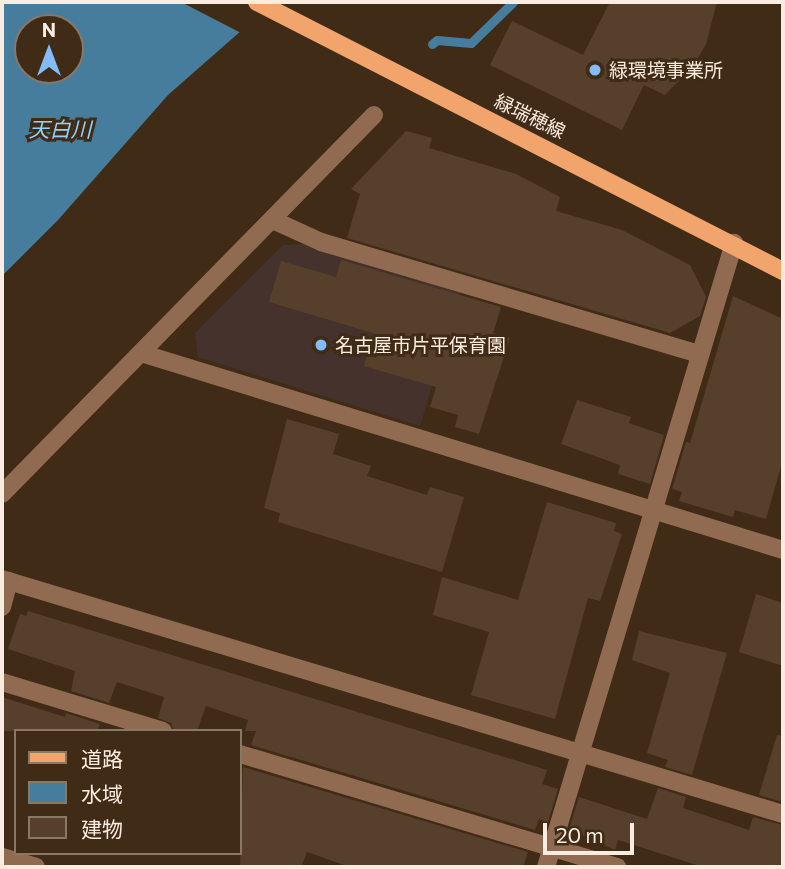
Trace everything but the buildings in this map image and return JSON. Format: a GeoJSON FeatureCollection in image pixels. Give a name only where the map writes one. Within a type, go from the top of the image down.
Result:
{"type":"FeatureCollection","features":[{"type":"Feature","properties":{"kind":"main road","name":"緑瑞穂線"},"geometry":{"type":"LineString","coordinates":[[257,2],[734,243],[783,271]]}},
{"type":"Feature","properties":{"kind":"street"},"geometry":{"type":"LineString","coordinates":[[2,494],[275,221],[374,116]]}},
{"type":"Feature","properties":{"kind":"street"},"geometry":{"type":"LineString","coordinates":[[275,221],[321,242],[698,354]]}},
{"type":"Feature","properties":{"kind":"street"},"geometry":{"type":"LineString","coordinates":[[546,867],[698,354],[734,243]]}},
{"type":"Feature","properties":{"kind":"street"},"geometry":{"type":"LineString","coordinates":[[144,354],[783,550]]}},
{"type":"Feature","properties":{"kind":"street"},"geometry":{"type":"LineString","coordinates":[[2,607],[6,580],[783,814]]}},
{"type":"Feature","properties":{"kind":"street"},"geometry":{"type":"LineString","coordinates":[[2,682],[156,729]]}},
{"type":"Feature","properties":{"kind":"street"},"geometry":{"type":"LineString","coordinates":[[242,755],[617,867]]}},
{"type":"Feature","properties":{"kind":"street"},"geometry":{"type":"LineString","coordinates":[[2,857],[36,867]]}},
{"type":"Feature","properties":{"kind":"shaded area","name":"名古屋市片平保育園"},"geometry":{"type":"Polygon","coordinates":[[[303,244],[461,291],[420,426],[198,357],[195,333],[283,245],[303,244]]]}},
{"type":"Feature","properties":{"kind":"water","name":"天白川"},"geometry":{"type":"Polygon","coordinates":[[[5,2],[274,2],[168,95],[58,220],[2,276],[2,5],[5,2]]]}},
{"type":"Feature","properties":{"kind":"pier"},"geometry":{"type":"Polygon","coordinates":[[[181,2],[277,2],[243,34],[181,2]]]}},
{"type":"Feature","properties":{"kind":"waterway"},"geometry":{"type":"LineString","coordinates":[[432,44],[437,40],[471,43],[513,2]]}},
{"type":"Feature","properties":{"kind":"place","name":"緑環境事業所"},"geometry":{"type":"Point","coordinates":[595,70]}},
{"type":"Feature","properties":{"kind":"place","name":"名古屋市片平保育園"},"geometry":{"type":"Point","coordinates":[321,345]}}]}
